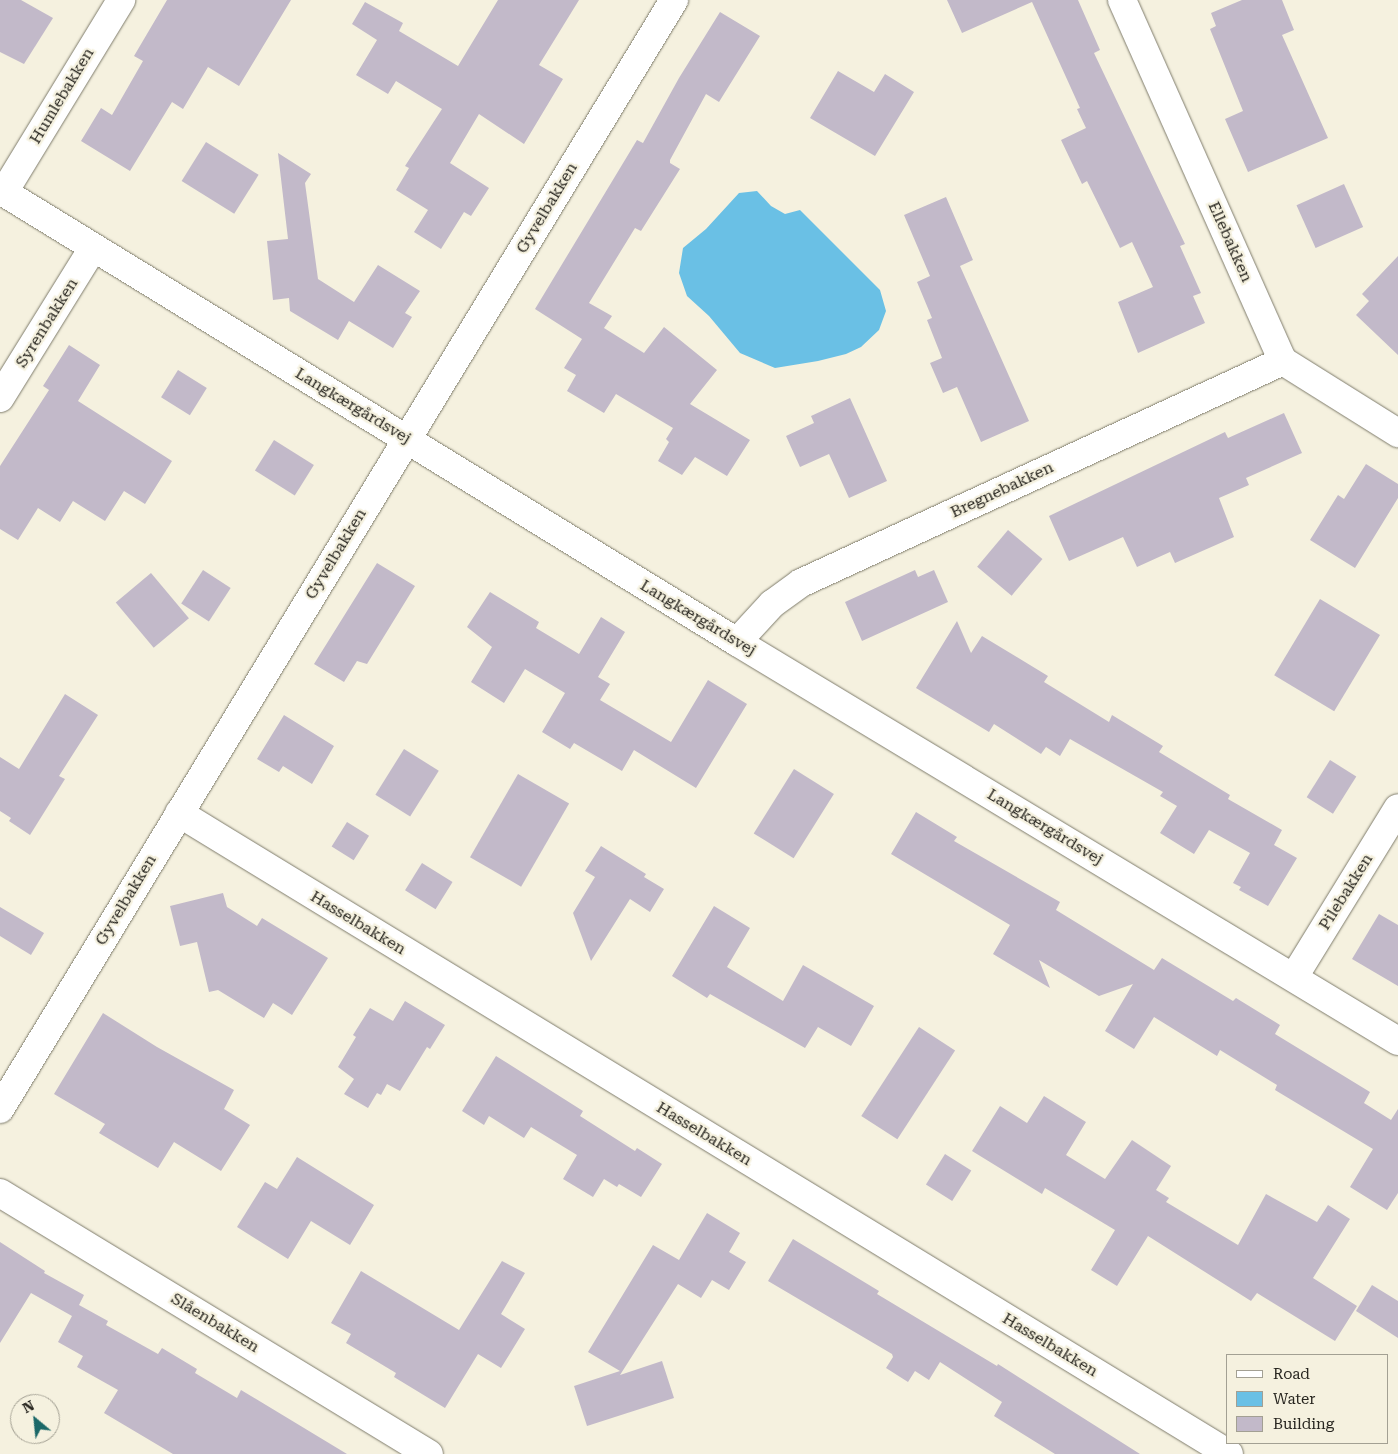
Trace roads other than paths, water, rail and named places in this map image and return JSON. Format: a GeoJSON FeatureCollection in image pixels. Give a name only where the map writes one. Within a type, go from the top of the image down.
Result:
{"type":"FeatureCollection","features":[{"type":"Feature","properties":{"kind":"street","name":"Humlebakken"},"geometry":{"type":"LineString","coordinates":[[2,191],[121,0]]}},
{"type":"Feature","properties":{"kind":"street","name":"Gyvelbakken"},"geometry":{"type":"LineString","coordinates":[[0,1109],[406,438],[674,0]]}},
{"type":"Feature","properties":{"kind":"street","name":"Ellebakken"},"geometry":{"type":"LineString","coordinates":[[1122,0],[1283,361]]}},
{"type":"Feature","properties":{"kind":"street","name":"Langkærgårdsvej"},"geometry":{"type":"LineString","coordinates":[[2,191],[737,642],[1398,1041]]}},
{"type":"Feature","properties":{"kind":"street","name":"Syrenbakken"},"geometry":{"type":"LineString","coordinates":[[0,398],[93,248]]}},
{"type":"Feature","properties":{"kind":"street"},"geometry":{"type":"LineString","coordinates":[[1283,361],[1398,433]]}},
{"type":"Feature","properties":{"kind":"street","name":"Bregnebakken"},"geometry":{"type":"LineString","coordinates":[[737,642],[772,604],[801,583],[1283,361]]}},
{"type":"Feature","properties":{"kind":"street","name":"Pilebakken"},"geometry":{"type":"LineString","coordinates":[[1294,977],[1398,808]]}},
{"type":"Feature","properties":{"kind":"street","name":"Hasselbakken"},"geometry":{"type":"LineString","coordinates":[[179,813],[1229,1454]]}},
{"type":"Feature","properties":{"kind":"street","name":"Slåenbakken"},"geometry":{"type":"LineString","coordinates":[[0,1193],[429,1454]]}},
{"type":"Feature","properties":{"kind":"water"},"geometry":{"type":"Polygon","coordinates":[[[757,191],[771,206],[785,214],[800,210],[880,290],[886,311],[879,330],[861,347],[846,354],[818,361],[775,368],[740,353],[709,316],[687,296],[679,273],[683,248],[706,229],[739,193],[757,191]]]}}]}
